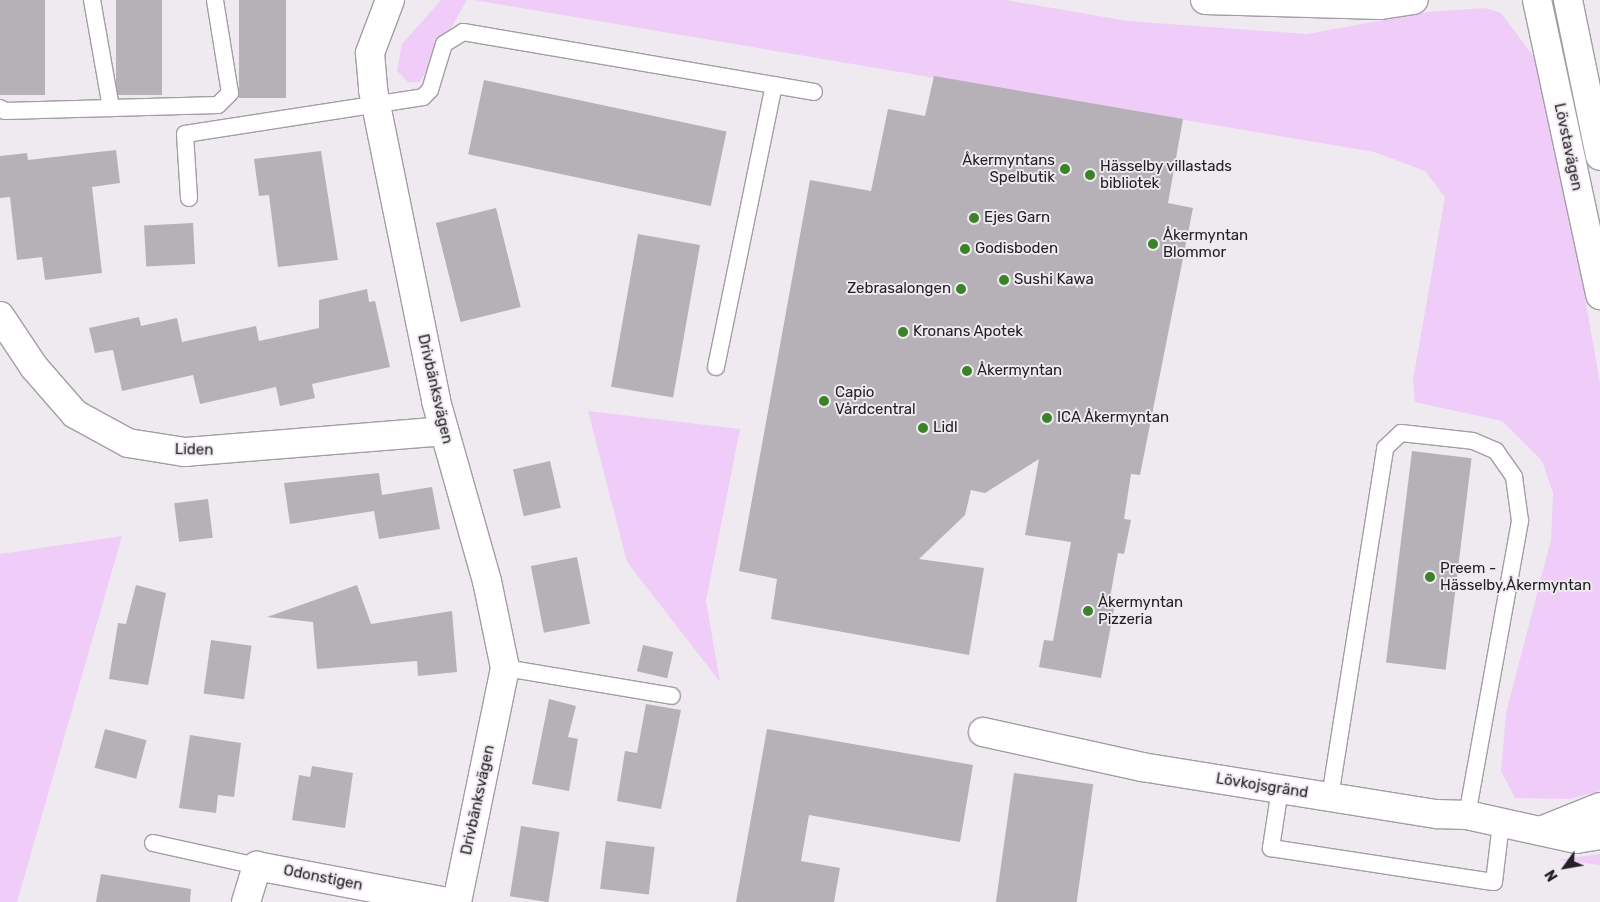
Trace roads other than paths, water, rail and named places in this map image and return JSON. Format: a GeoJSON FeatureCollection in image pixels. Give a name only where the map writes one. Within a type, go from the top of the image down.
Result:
{"type":"FeatureCollection","features":[{"type":"Feature","properties":{"kind":"street","name":"Drivbänksvägen"},"geometry":{"type":"LineString","coordinates":[[390,0],[370,53],[377,107],[444,431],[487,581],[506,668],[457,902]]}},
{"type":"Feature","properties":{"kind":"street"},"geometry":{"type":"LineString","coordinates":[[1205,0],[1297,1],[1381,5],[1414,0]]}},
{"type":"Feature","properties":{"kind":"street","name":"Lövstavägen"},"geometry":{"type":"LineString","coordinates":[[1536,0],[1600,295]]}},
{"type":"Feature","properties":{"kind":"street","name":"Lövstavägen"},"geometry":{"type":"LineString","coordinates":[[1568,0],[1600,156]]}},
{"type":"Feature","properties":{"kind":"street","name":"Liden"},"geometry":{"type":"LineString","coordinates":[[0,316],[34,366],[75,414],[128,443],[184,452],[444,431]]}},
{"type":"Feature","properties":{"kind":"street","name":"Lövkojsgränd"},"geometry":{"type":"LineString","coordinates":[[983,732],[1142,767],[1280,790],[1467,814],[1576,839],[1600,835]]}},
{"type":"Feature","properties":{"kind":"street"},"geometry":{"type":"LineString","coordinates":[[1543,830],[1600,807]]}},
{"type":"Feature","properties":{"kind":"street"},"geometry":{"type":"LineString","coordinates":[[246,902],[257,866]]}},
{"type":"Feature","properties":{"kind":"street","name":"Odonstigen"},"geometry":{"type":"LineString","coordinates":[[257,866],[447,902]]}},
{"type":"Feature","properties":{"kind":"lane"},"geometry":{"type":"LineString","coordinates":[[92,0],[111,108]]}},
{"type":"Feature","properties":{"kind":"lane"},"geometry":{"type":"LineString","coordinates":[[0,108],[5,112],[218,105],[230,93],[214,0]]}},
{"type":"Feature","properties":{"kind":"lane"},"geometry":{"type":"LineString","coordinates":[[189,198],[185,134],[377,107],[423,97],[430,90],[444,44],[463,32],[814,92]]}},
{"type":"Feature","properties":{"kind":"lane"},"geometry":{"type":"LineString","coordinates":[[716,367],[774,85]]}},
{"type":"Feature","properties":{"kind":"lane"},"geometry":{"type":"LineString","coordinates":[[1330,797],[1385,448],[1401,432],[1473,441],[1496,451],[1514,477],[1520,522],[1467,814]]}},
{"type":"Feature","properties":{"kind":"lane"},"geometry":{"type":"LineString","coordinates":[[506,668],[672,696]]}},
{"type":"Feature","properties":{"kind":"lane"},"geometry":{"type":"LineString","coordinates":[[1280,790],[1271,848],[1494,882],[1502,823]]}},
{"type":"Feature","properties":{"kind":"lane","name":"Odonstigen"},"geometry":{"type":"LineString","coordinates":[[153,843],[257,866]]}},
{"type":"Feature","properties":{"kind":"place","name":"Åkermyntans Spelbutik"},"geometry":{"type":"Point","coordinates":[1065,169]}},
{"type":"Feature","properties":{"kind":"place","name":"Hässelby villastads bibliotek"},"geometry":{"type":"Point","coordinates":[1090,175]}},
{"type":"Feature","properties":{"kind":"place","name":"Ejes Garn"},"geometry":{"type":"Point","coordinates":[974,218]}},
{"type":"Feature","properties":{"kind":"place","name":"Åkermyntan Blommor"},"geometry":{"type":"Point","coordinates":[1153,244]}},
{"type":"Feature","properties":{"kind":"place","name":"Godisboden"},"geometry":{"type":"Point","coordinates":[965,249]}},
{"type":"Feature","properties":{"kind":"place","name":"Sushi Kawa"},"geometry":{"type":"Point","coordinates":[1004,280]}},
{"type":"Feature","properties":{"kind":"place","name":"Zebrasalongen"},"geometry":{"type":"Point","coordinates":[961,289]}},
{"type":"Feature","properties":{"kind":"place","name":"Kronans Apotek"},"geometry":{"type":"Point","coordinates":[903,332]}},
{"type":"Feature","properties":{"kind":"place","name":"Åkermyntan"},"geometry":{"type":"Point","coordinates":[967,371]}},
{"type":"Feature","properties":{"kind":"place","name":"Capio Vårdcentral"},"geometry":{"type":"Point","coordinates":[824,401]}},
{"type":"Feature","properties":{"kind":"place","name":"ICA Åkermyntan"},"geometry":{"type":"Point","coordinates":[1047,418]}},
{"type":"Feature","properties":{"kind":"place","name":"Lidl"},"geometry":{"type":"Point","coordinates":[923,428]}},
{"type":"Feature","properties":{"kind":"place","name":"Preem - Hässelby,Åkermyntan"},"geometry":{"type":"Point","coordinates":[1430,577]}},
{"type":"Feature","properties":{"kind":"place","name":"Åkermyntan Pizzeria"},"geometry":{"type":"Point","coordinates":[1088,611]}}]}
